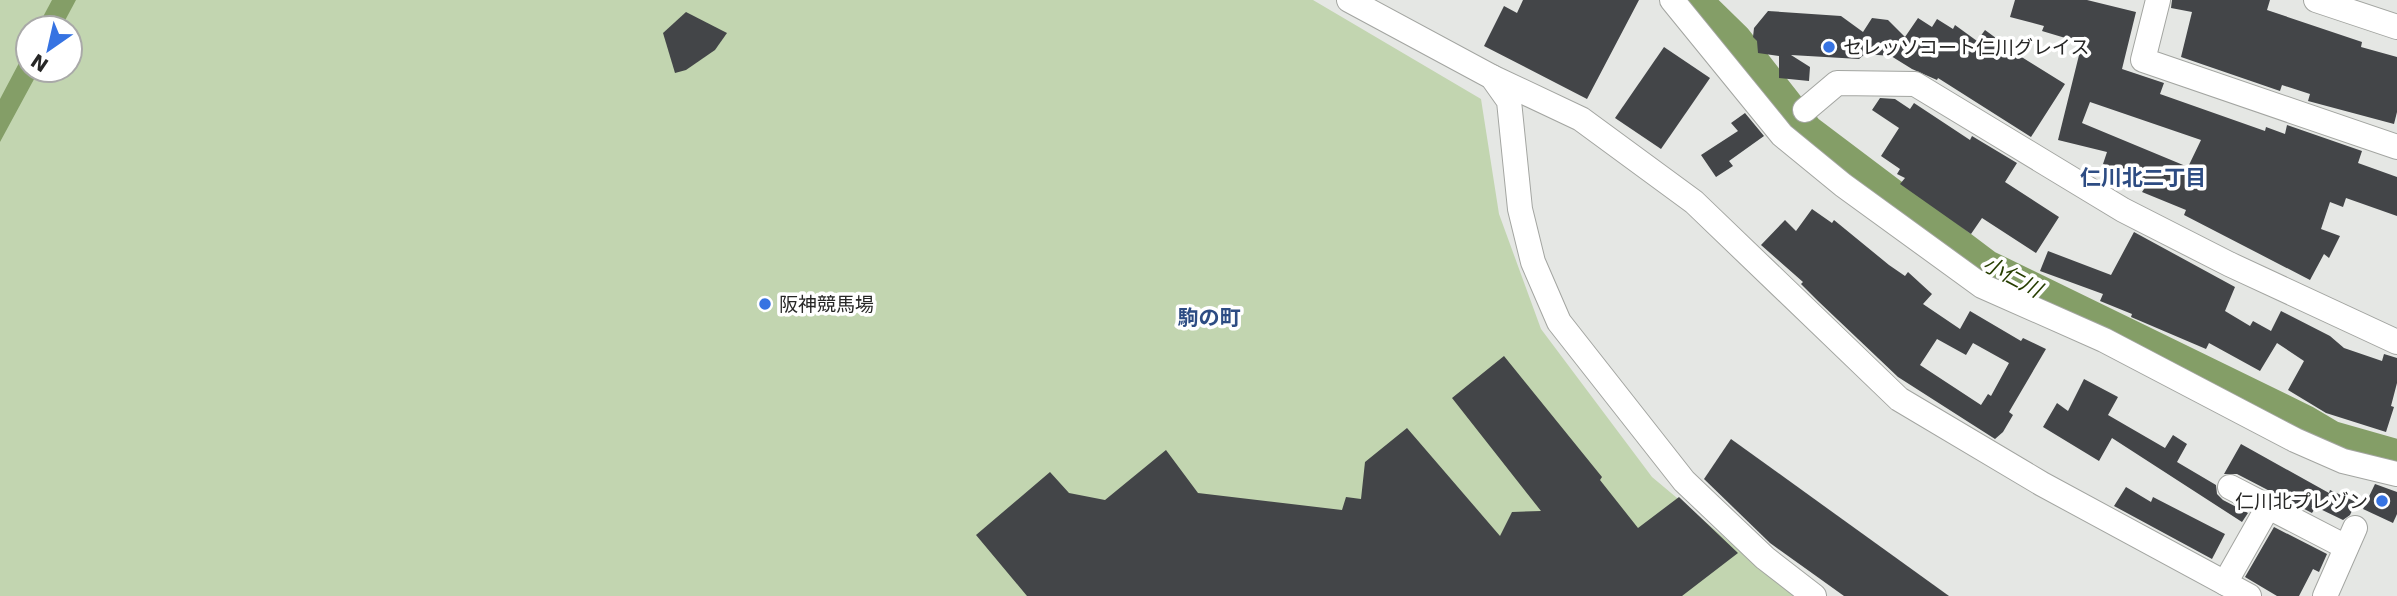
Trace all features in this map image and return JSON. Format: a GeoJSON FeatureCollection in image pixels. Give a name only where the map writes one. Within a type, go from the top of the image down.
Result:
{"type":"FeatureCollection","features":[{"type":"Feature","properties":{"kind":"street"},"geometry":{"type":"LineString","coordinates":[[1349,0],[1492,77],[1581,119],[1694,202],[1899,399],[2042,484],[2249,596]]}},
{"type":"Feature","properties":{"kind":"street"},"geometry":{"type":"LineString","coordinates":[[1672,0],[1782,135],[1843,185],[1982,286],[2104,340],[2343,461],[2397,474]]}},
{"type":"Feature","properties":{"kind":"street"},"geometry":{"type":"LineString","coordinates":[[2158,0],[2143,60],[2397,147]]}},
{"type":"Feature","properties":{"kind":"street"},"geometry":{"type":"LineString","coordinates":[[2316,0],[2397,27]]}},
{"type":"Feature","properties":{"kind":"street"},"geometry":{"type":"LineString","coordinates":[[1492,77],[1508,101],[1520,209],[1533,262],[1559,322],[1684,481],[1765,558],[1814,596]]}},
{"type":"Feature","properties":{"kind":"street"},"geometry":{"type":"LineString","coordinates":[[1805,110],[1837,83],[1915,84],[2123,210],[2229,264],[2397,342]]}},
{"type":"Feature","properties":{"kind":"street"},"geometry":{"type":"LineString","coordinates":[[2230,486],[2268,507],[2351,537],[2325,596]]}},
{"type":"Feature","properties":{"kind":"street"},"geometry":{"type":"LineString","coordinates":[[2225,583],[2268,507]]}},
{"type":"Feature","properties":{"kind":"shaded area","name":"阪神競馬場"},"geometry":{"type":"Polygon","coordinates":[[[0,0],[1313,0],[1481,99],[1499,214],[1541,329],[1652,477],[1794,596],[0,596],[0,0]]]}},
{"type":"Feature","properties":{"kind":"shaded area"},"geometry":{"type":"Polygon","coordinates":[[[52,0],[76,0],[68,14],[44,14],[52,0]]]}},
{"type":"Feature","properties":{"kind":"shaded area"},"geometry":{"type":"Polygon","coordinates":[[[14,72],[14,84],[31,84],[0,142],[0,99],[14,72]]]}},
{"type":"Feature","properties":{"kind":"building"},"geometry":{"type":"Polygon","coordinates":[[[1523,0],[1639,0],[1587,99],[1484,46],[1504,6],[1517,13],[1523,0]]]}},
{"type":"Feature","properties":{"kind":"building"},"geometry":{"type":"Polygon","coordinates":[[[2015,0],[2087,0],[2136,12],[2122,69],[2164,83],[2160,94],[2265,131],[2266,127],[2285,134],[2287,125],[2362,151],[2358,163],[2397,177],[2397,216],[2346,198],[2343,207],[2330,202],[2321,229],[2340,236],[2329,258],[2324,254],[2310,280],[2184,215],[2186,210],[2142,192],[2144,189],[2127,182],[2130,176],[2103,164],[2107,152],[2058,140],[2082,43],[2042,31],[2044,26],[2010,17],[2015,0]],[[2090,102],[2082,123],[2188,167],[2201,140],[2090,102]]]}},
{"type":"Feature","properties":{"kind":"building"},"geometry":{"type":"Polygon","coordinates":[[[2172,0],[2270,0],[2267,10],[2362,42],[2361,47],[2397,57],[2397,112],[2394,124],[2308,101],[2310,94],[2282,85],[2280,91],[2181,57],[2192,12],[2171,8],[2172,0]]]}},
{"type":"Feature","properties":{"kind":"building"},"geometry":{"type":"Polygon","coordinates":[[[1768,11],[1841,16],[1863,32],[1872,18],[1888,20],[1905,37],[1918,18],[1932,27],[1937,19],[1953,29],[1955,25],[1977,41],[1985,30],[2000,41],[1999,43],[2065,84],[2031,137],[1938,78],[1937,80],[1912,69],[1891,56],[1865,54],[1859,59],[1791,55],[1810,67],[1809,81],[1779,78],[1779,56],[1758,53],[1757,41],[1753,37],[1754,28],[1768,11]]]}},
{"type":"Feature","properties":{"kind":"building"},"geometry":{"type":"Polygon","coordinates":[[[686,12],[727,33],[715,50],[686,70],[675,73],[663,33],[686,12]]]}},
{"type":"Feature","properties":{"kind":"building"},"geometry":{"type":"Polygon","coordinates":[[[1664,47],[1710,78],[1661,149],[1615,118],[1664,47]]]}},
{"type":"Feature","properties":{"kind":"building"},"geometry":{"type":"Polygon","coordinates":[[[1880,98],[1895,99],[1910,109],[1914,103],[1970,140],[1972,136],[2017,163],[2005,182],[2059,217],[2036,253],[1982,218],[1971,234],[1900,184],[1905,178],[1897,174],[1900,169],[1881,156],[1899,128],[1872,110],[1880,98]]]}},
{"type":"Feature","properties":{"kind":"building"},"geometry":{"type":"Polygon","coordinates":[[[1745,113],[1764,136],[1729,161],[1733,166],[1716,177],[1701,155],[1738,131],[1731,123],[1745,113]]]}},
{"type":"Feature","properties":{"kind":"building"},"geometry":{"type":"Polygon","coordinates":[[[1812,209],[1832,223],[1834,220],[1905,276],[1908,272],[1932,294],[1923,304],[1960,329],[1970,311],[2021,341],[2023,338],[2046,349],[2009,412],[2013,415],[2003,432],[1995,439],[1898,377],[1801,284],[1803,282],[1761,245],[1785,220],[1796,231],[1812,209]],[[1937,339],[1920,365],[1981,405],[1988,394],[1991,396],[2009,363],[1973,343],[1966,355],[1937,339]]]}},
{"type":"Feature","properties":{"kind":"building"},"geometry":{"type":"Polygon","coordinates":[[[2134,232],[2235,287],[2225,311],[2250,326],[2253,321],[2271,331],[2281,311],[2330,336],[2344,348],[2382,361],[2384,354],[2397,358],[2397,383],[2391,406],[2394,407],[2386,432],[2326,413],[2288,390],[2304,361],[2277,343],[2260,371],[2209,343],[2206,349],[2131,317],[2132,314],[2100,301],[2103,294],[2040,271],[2048,251],[2111,275],[2134,232]]]}},
{"type":"Feature","properties":{"kind":"building"},"geometry":{"type":"Polygon","coordinates":[[[1504,356],[1602,477],[1600,480],[1638,528],[1679,497],[1738,553],[1682,596],[1027,596],[976,535],[1050,472],[1069,493],[1105,500],[1166,450],[1198,493],[1342,510],[1346,497],[1361,499],[1365,462],[1407,428],[1500,536],[1512,512],[1541,511],[1452,398],[1504,356]]]}},
{"type":"Feature","properties":{"kind":"building"},"geometry":{"type":"Polygon","coordinates":[[[2084,379],[2118,397],[2108,415],[2165,448],[2173,435],[2187,444],[2177,462],[2216,485],[2217,494],[2223,500],[2248,513],[2242,522],[2112,438],[2099,461],[2043,427],[2057,403],[2068,411],[2084,379]]]}},
{"type":"Feature","properties":{"kind":"building"},"geometry":{"type":"Polygon","coordinates":[[[1731,439],[1949,596],[1844,596],[1770,543],[1704,479],[1731,439]]]}},
{"type":"Feature","properties":{"kind":"building"},"geometry":{"type":"Polygon","coordinates":[[[2241,444],[2329,493],[2330,490],[2356,502],[2350,515],[2343,520],[2316,507],[2312,513],[2237,474],[2224,474],[2241,444]]]}},
{"type":"Feature","properties":{"kind":"building","name":"仁川北プレゾン"},"geometry":{"type":"Polygon","coordinates":[[[2375,484],[2397,492],[2397,514],[2393,523],[2363,509],[2375,484]]]}},
{"type":"Feature","properties":{"kind":"building"},"geometry":{"type":"Polygon","coordinates":[[[2126,487],[2151,502],[2153,497],[2225,534],[2212,559],[2114,506],[2126,487]]]}},
{"type":"Feature","properties":{"kind":"building"},"geometry":{"type":"Polygon","coordinates":[[[2274,527],[2327,554],[2319,572],[2313,569],[2299,596],[2277,596],[2245,577],[2274,527]]]}},
{"type":"Feature","properties":{"kind":"waterway","name":"小仁川"},"geometry":{"type":"LineString","coordinates":[[1695,0],[1735,39],[1807,131],[1986,266],[2304,421],[2331,437],[2397,456]]}},
{"type":"Feature","properties":{"kind":"place","name":"セレッソコート仁川グレイス"},"geometry":{"type":"Point","coordinates":[1829,47]}},
{"type":"Feature","properties":{"kind":"place","name":"阪神競馬場"},"geometry":{"type":"Point","coordinates":[765,304]}},
{"type":"Feature","properties":{"kind":"place","name":"仁川北プレゾン"},"geometry":{"type":"Point","coordinates":[2382,501]}},
{"type":"Feature","properties":{"kind":"district","name":"仁川北二丁目"},"geometry":{"type":"Point","coordinates":[2143,178]}},
{"type":"Feature","properties":{"kind":"district","name":"駒の町"},"geometry":{"type":"Point","coordinates":[1209,318]}}]}
